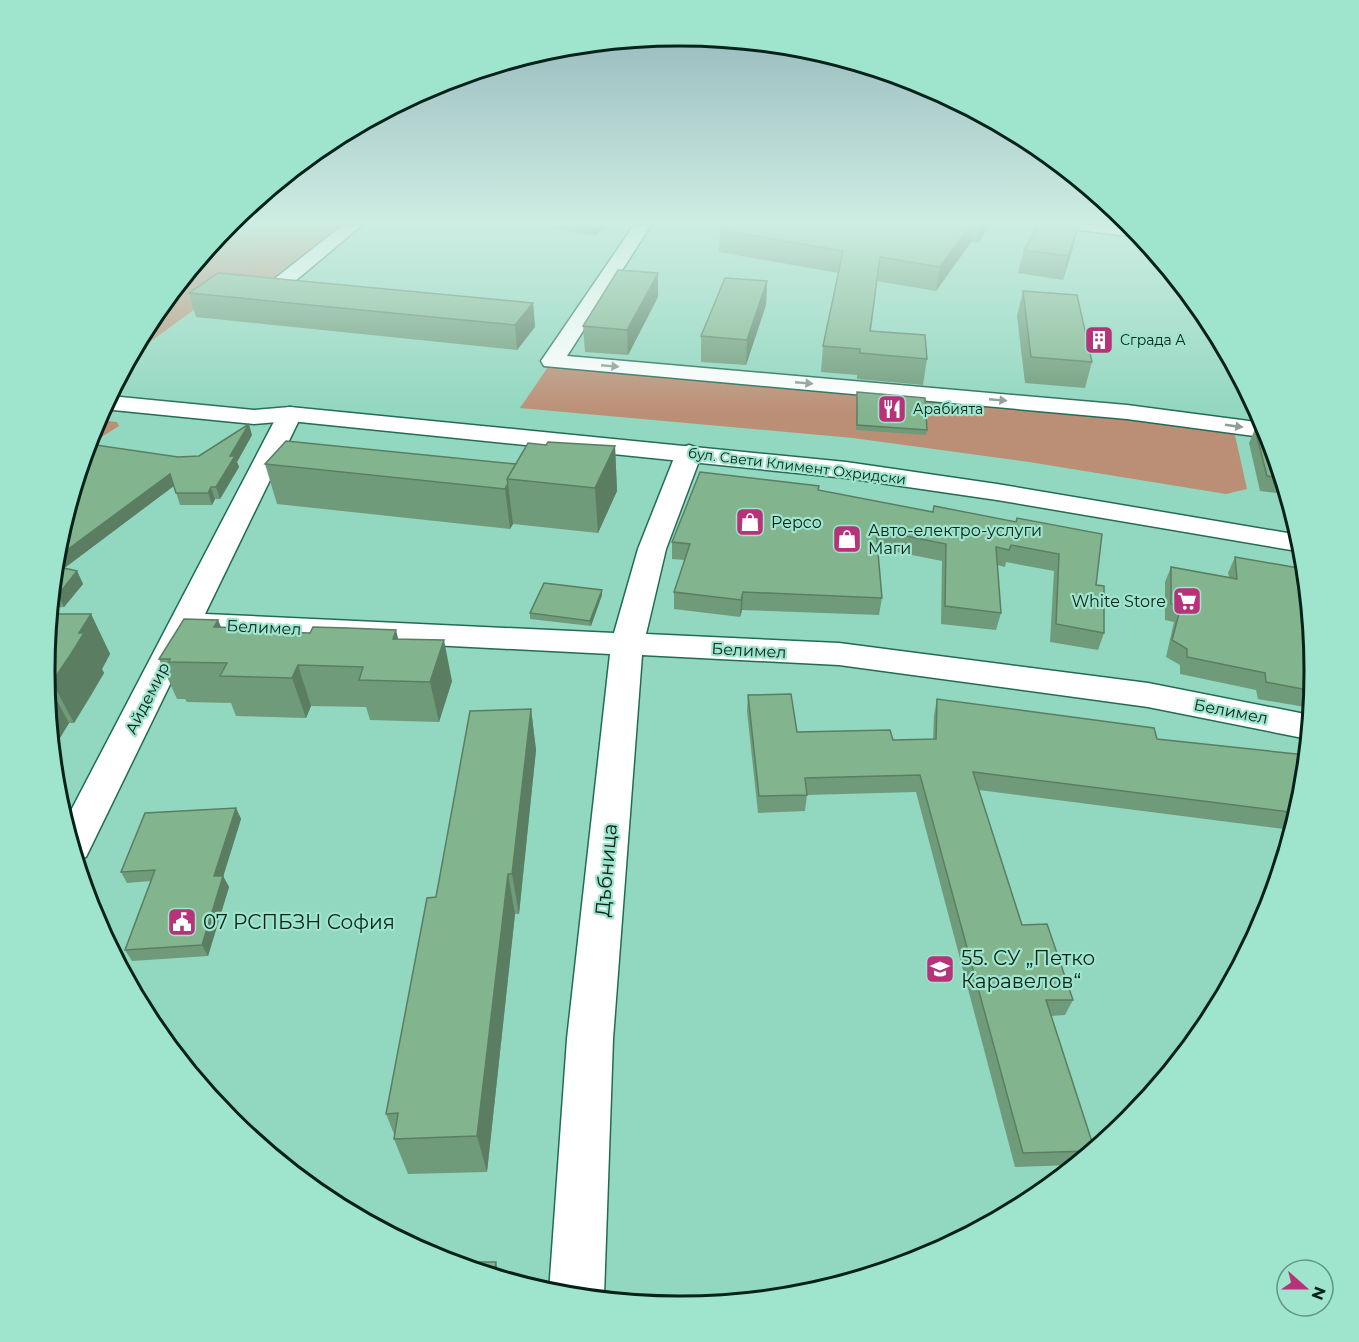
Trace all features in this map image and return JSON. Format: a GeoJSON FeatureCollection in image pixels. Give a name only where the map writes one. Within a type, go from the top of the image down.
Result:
{"type":"FeatureCollection","features":[{"type":"Feature","properties":{"kind":"street"},"geometry":{"type":"LineString","coordinates":[[601,288],[552,361],[1127,412],[1255,429]]}},
{"type":"Feature","properties":{"kind":"street","name":"бул. Свети Климент Охридски"},"geometry":{"type":"LineString","coordinates":[[121,391],[266,405],[290,414]]}},
{"type":"Feature","properties":{"kind":"street","name":"бул. Свети Климент Охридски"},"geometry":{"type":"LineString","coordinates":[[115,404],[254,417],[290,414],[846,470],[997,492],[1290,542]]}},
{"type":"Feature","properties":{"kind":"street","name":"Айдемир"},"geometry":{"type":"LineString","coordinates":[[77,836],[290,414]]}},
{"type":"Feature","properties":{"kind":"street","name":"Дъбница"},"geometry":{"type":"LineString","coordinates":[[577,1287],[590,1039],[627,645],[652,549],[688,453]]}},
{"type":"Feature","properties":{"kind":"street","name":"Белимел"},"geometry":{"type":"LineString","coordinates":[[184,623],[838,654],[1148,694],[1302,726]]}},
{"type":"Feature","properties":{"kind":"shaded area"},"geometry":{"type":"Polygon","coordinates":[[[187,288],[246,288],[214,295],[149,343],[187,288]]]}},
{"type":"Feature","properties":{"kind":"shaded area"},"geometry":{"type":"Polygon","coordinates":[[[552,361],[1233,426],[1247,489],[1226,494],[1029,462],[853,438],[520,408],[552,361]]]}},
{"type":"Feature","properties":{"kind":"shaded area"},"geometry":{"type":"Polygon","coordinates":[[[108,421],[117,422],[119,426],[101,437],[108,421]]]}},
{"type":"Feature","properties":{"kind":"building"},"geometry":{"type":"Polygon","coordinates":[[[197,288],[372,288],[533,303],[515,325],[189,293],[197,288]]]}},
{"type":"Feature","properties":{"kind":"building"},"geometry":{"type":"Polygon","coordinates":[[[607,288],[650,288],[627,330],[583,326],[607,288]]]}},
{"type":"Feature","properties":{"kind":"building"},"geometry":{"type":"Polygon","coordinates":[[[721,288],[765,288],[747,340],[701,336],[721,288]]]}},
{"type":"Feature","properties":{"kind":"building"},"geometry":{"type":"Polygon","coordinates":[[[835,288],[876,288],[870,331],[925,335],[927,359],[860,353],[860,349],[823,346],[835,288]]]}},
{"type":"Feature","properties":{"kind":"building"},"geometry":{"type":"Polygon","coordinates":[[[1023,291],[1077,295],[1092,362],[1031,357],[1023,291]]]}},
{"type":"Feature","properties":{"kind":"building"},"geometry":{"type":"Polygon","coordinates":[[[857,392],[925,398],[927,430],[857,425],[857,392]]]}},
{"type":"Feature","properties":{"kind":"building"},"geometry":{"type":"Polygon","coordinates":[[[249,424],[230,456],[235,456],[216,487],[211,487],[208,493],[176,493],[170,474],[67,550],[76,509],[98,445],[178,457],[199,456],[249,424]]]}},
{"type":"Feature","properties":{"kind":"building"},"geometry":{"type":"Polygon","coordinates":[[[1255,431],[1273,477],[1267,476],[1255,431]]]}},
{"type":"Feature","properties":{"kind":"building"},"geometry":{"type":"Polygon","coordinates":[[[286,441],[516,464],[507,479],[505,489],[265,464],[286,441]]]}},
{"type":"Feature","properties":{"kind":"building"},"geometry":{"type":"Polygon","coordinates":[[[548,442],[615,446],[595,488],[507,479],[528,443],[546,445],[548,442]]]}},
{"type":"Feature","properties":{"kind":"building"},"geometry":{"type":"Polygon","coordinates":[[[700,472],[819,486],[818,490],[933,512],[934,506],[1016,522],[1017,518],[1102,534],[1096,585],[1104,586],[1104,633],[1056,624],[1059,554],[1011,545],[1009,550],[996,547],[1001,613],[945,606],[946,544],[876,530],[882,598],[743,592],[741,600],[674,592],[690,544],[672,542],[700,472]]]}},
{"type":"Feature","properties":{"kind":"building"},"geometry":{"type":"Polygon","coordinates":[[[1235,557],[1295,567],[1303,630],[1304,689],[1266,682],[1265,673],[1187,657],[1187,649],[1172,640],[1181,606],[1171,604],[1171,567],[1237,579],[1235,557]]]}},
{"type":"Feature","properties":{"kind":"building"},"geometry":{"type":"Polygon","coordinates":[[[64,568],[77,571],[60,593],[64,568]]]}},
{"type":"Feature","properties":{"kind":"building"},"geometry":{"type":"Polygon","coordinates":[[[544,583],[602,590],[590,621],[530,613],[544,583]]]}},
{"type":"Feature","properties":{"kind":"building"},"geometry":{"type":"Polygon","coordinates":[[[58,614],[91,614],[79,633],[84,633],[55,677],[58,614]]]}},
{"type":"Feature","properties":{"kind":"building"},"geometry":{"type":"Polygon","coordinates":[[[184,619],[218,620],[214,627],[250,628],[248,631],[310,633],[313,627],[396,630],[393,639],[444,640],[430,682],[359,680],[363,667],[298,665],[292,678],[220,676],[227,663],[169,662],[170,659],[159,659],[184,619]]]}},
{"type":"Feature","properties":{"kind":"building"},"geometry":{"type":"Polygon","coordinates":[[[791,694],[797,732],[890,730],[893,740],[936,739],[937,699],[1154,728],[1157,739],[1299,754],[1288,812],[973,772],[1022,925],[1047,924],[1073,1000],[1046,1000],[1092,1140],[1078,1151],[1023,1153],[920,775],[805,778],[807,795],[759,796],[748,695],[791,694]]]}},
{"type":"Feature","properties":{"kind":"building"},"geometry":{"type":"Polygon","coordinates":[[[531,709],[512,874],[508,874],[477,1136],[394,1139],[398,1113],[386,1114],[427,898],[436,897],[470,711],[531,709]]]}},
{"type":"Feature","properties":{"kind":"building","name":"07 РСПБЗН София"},"geometry":{"type":"Polygon","coordinates":[[[236,808],[214,876],[223,876],[202,945],[125,950],[155,870],[121,872],[145,813],[236,808]]]}},
{"type":"Feature","properties":{"kind":"building"},"geometry":{"type":"Polygon","coordinates":[[[479,1262],[496,1262],[495,1267],[479,1262]]]}},
{"type":"Feature","properties":{"kind":"place","name":"Сграда А"},"geometry":{"type":"Point","coordinates":[1099,340]}},
{"type":"Feature","properties":{"kind":"place","name":"Арабията"},"geometry":{"type":"Point","coordinates":[892,409]}},
{"type":"Feature","properties":{"kind":"place","name":"Pepco"},"geometry":{"type":"Point","coordinates":[750,522]}},
{"type":"Feature","properties":{"kind":"place","name":"Авто-електро-услуги Маги"},"geometry":{"type":"Point","coordinates":[847,539]}},
{"type":"Feature","properties":{"kind":"place","name":"White Store"},"geometry":{"type":"Point","coordinates":[1187,601]}},
{"type":"Feature","properties":{"kind":"place","name":"07 РСПБЗН София"},"geometry":{"type":"Point","coordinates":[182,922]}},
{"type":"Feature","properties":{"kind":"place","name":"55. СУ „Петко Каравелов“"},"geometry":{"type":"Point","coordinates":[940,969]}}]}
